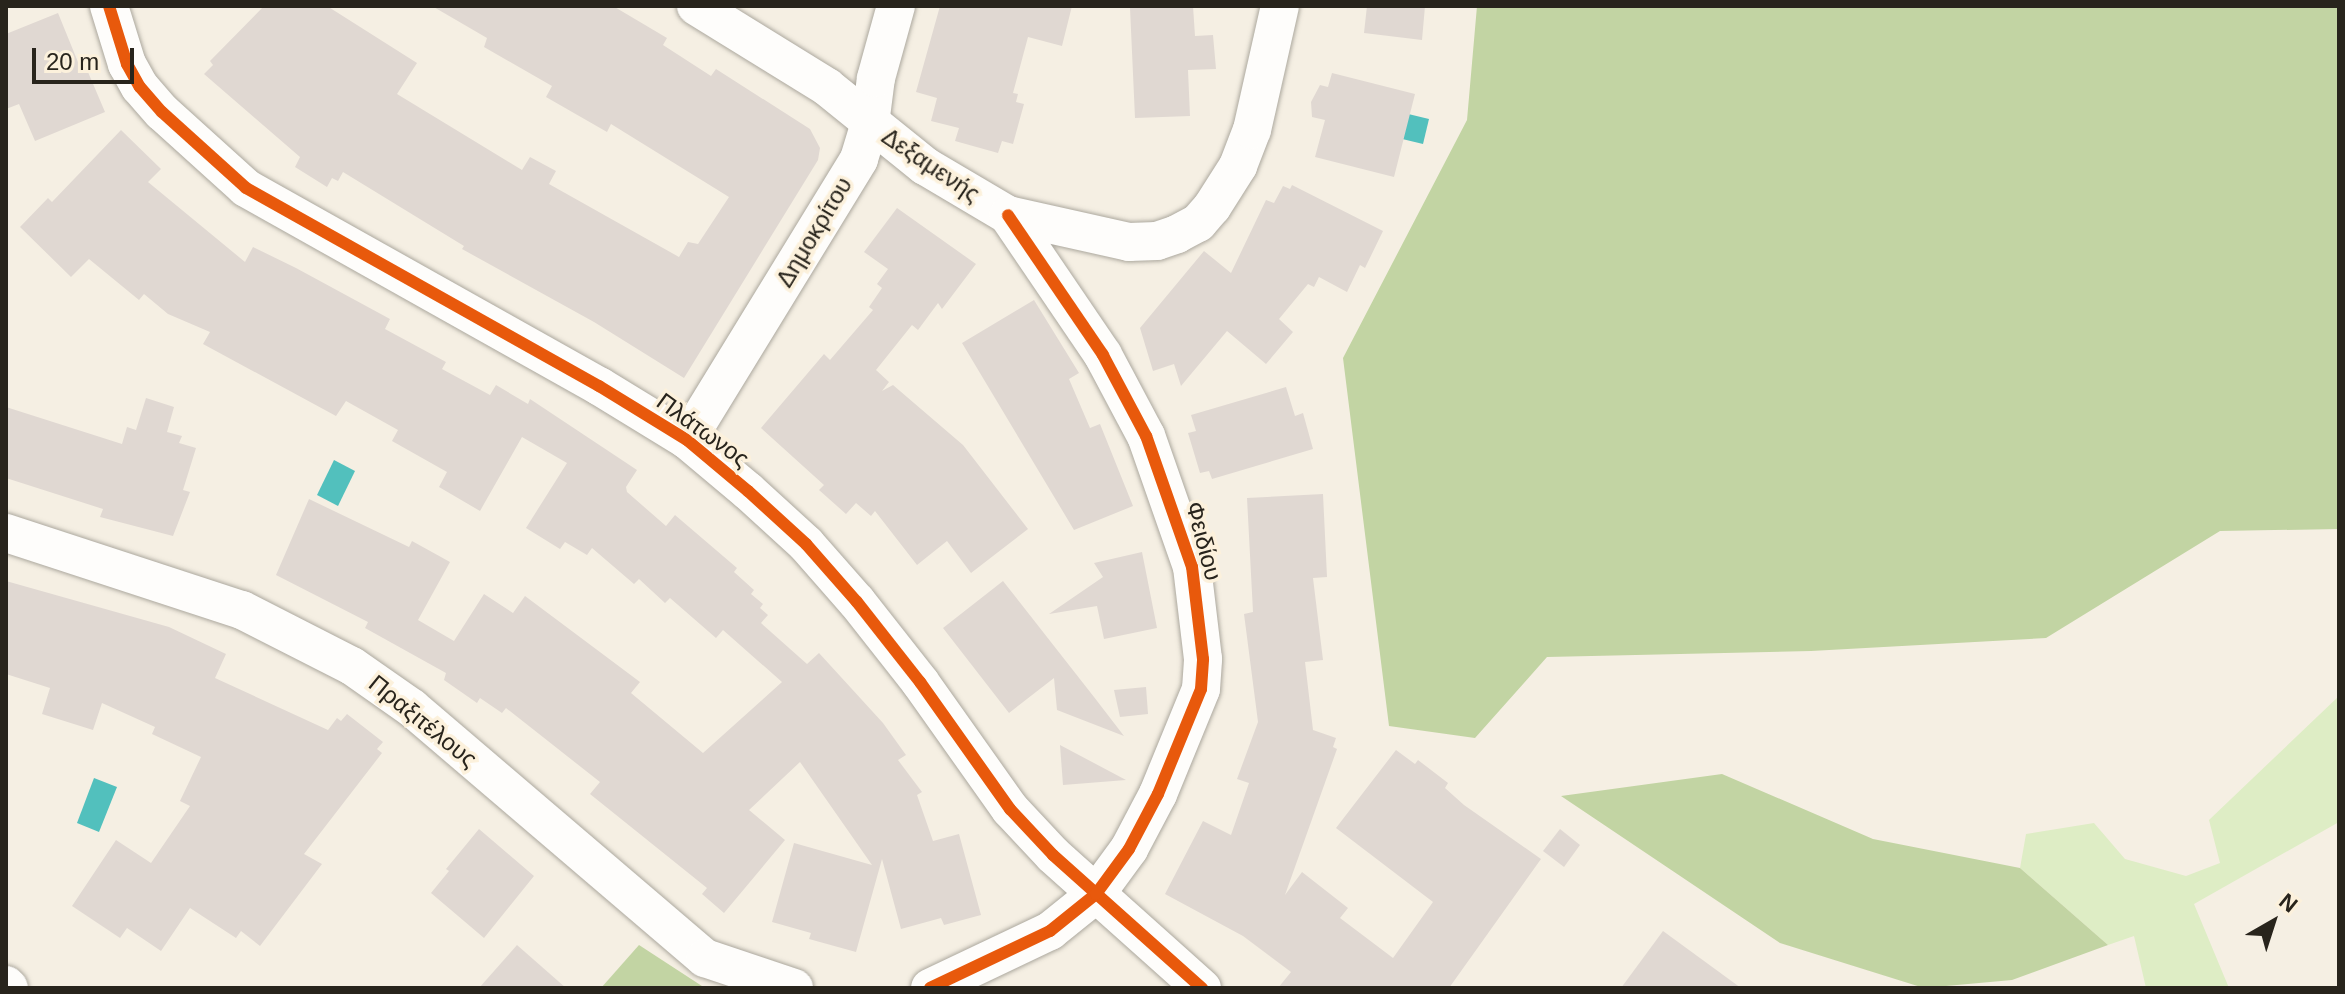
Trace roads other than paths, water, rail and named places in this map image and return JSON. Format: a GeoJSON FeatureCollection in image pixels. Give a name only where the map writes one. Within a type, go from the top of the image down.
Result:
{"type":"FeatureCollection","features":[{"type":"Feature","properties":{"kind":"street","name":"Πλάτωνος"},"geometry":{"type":"LineString","coordinates":[[109,6],[127,64],[140,87],[162,112],[246,188],[599,386],[687,440],[806,544],[920,682],[1010,809],[1096,894],[1202,988]]}},
{"type":"Feature","properties":{"kind":"street","name":"Δεξαμενής"},"geometry":{"type":"LineString","coordinates":[[696,6],[827,87],[925,166],[1008,215],[1129,242],[1157,241],[1198,223],[1212,207],[1238,166],[1247,142],[1280,6]]}},
{"type":"Feature","properties":{"kind":"street","name":"Δημοκρίτου"},"geometry":{"type":"LineString","coordinates":[[687,440],[859,159],[870,124],[876,78],[896,6]]}},
{"type":"Feature","properties":{"kind":"street","name":"Φειδίου"},"geometry":{"type":"LineString","coordinates":[[1008,215],[1103,355],[1146,436],[1174,509],[1193,580],[1203,659],[1201,689],[1158,794],[1129,849],[1096,894]]}},
{"type":"Feature","properties":{"kind":"street","name":"Πραξιτέλους"},"geometry":{"type":"LineString","coordinates":[[6,533],[242,610],[352,666],[412,708],[687,945],[705,958],[794,988]]}},
{"type":"Feature","properties":{"kind":"street"},"geometry":{"type":"LineString","coordinates":[[930,988],[1050,931],[1096,894]]}},
{"type":"Feature","properties":{"kind":"water"},"geometry":{"type":"Polygon","coordinates":[[[1400,112],[1429,119],[1423,144],[1394,137],[1400,112]]]}},
{"type":"Feature","properties":{"kind":"water"},"geometry":{"type":"Polygon","coordinates":[[[334,460],[355,471],[338,506],[317,495],[334,460]]]}},
{"type":"Feature","properties":{"kind":"water"},"geometry":{"type":"Polygon","coordinates":[[[94,778],[117,787],[99,832],[77,823],[94,778]]]}}]}
